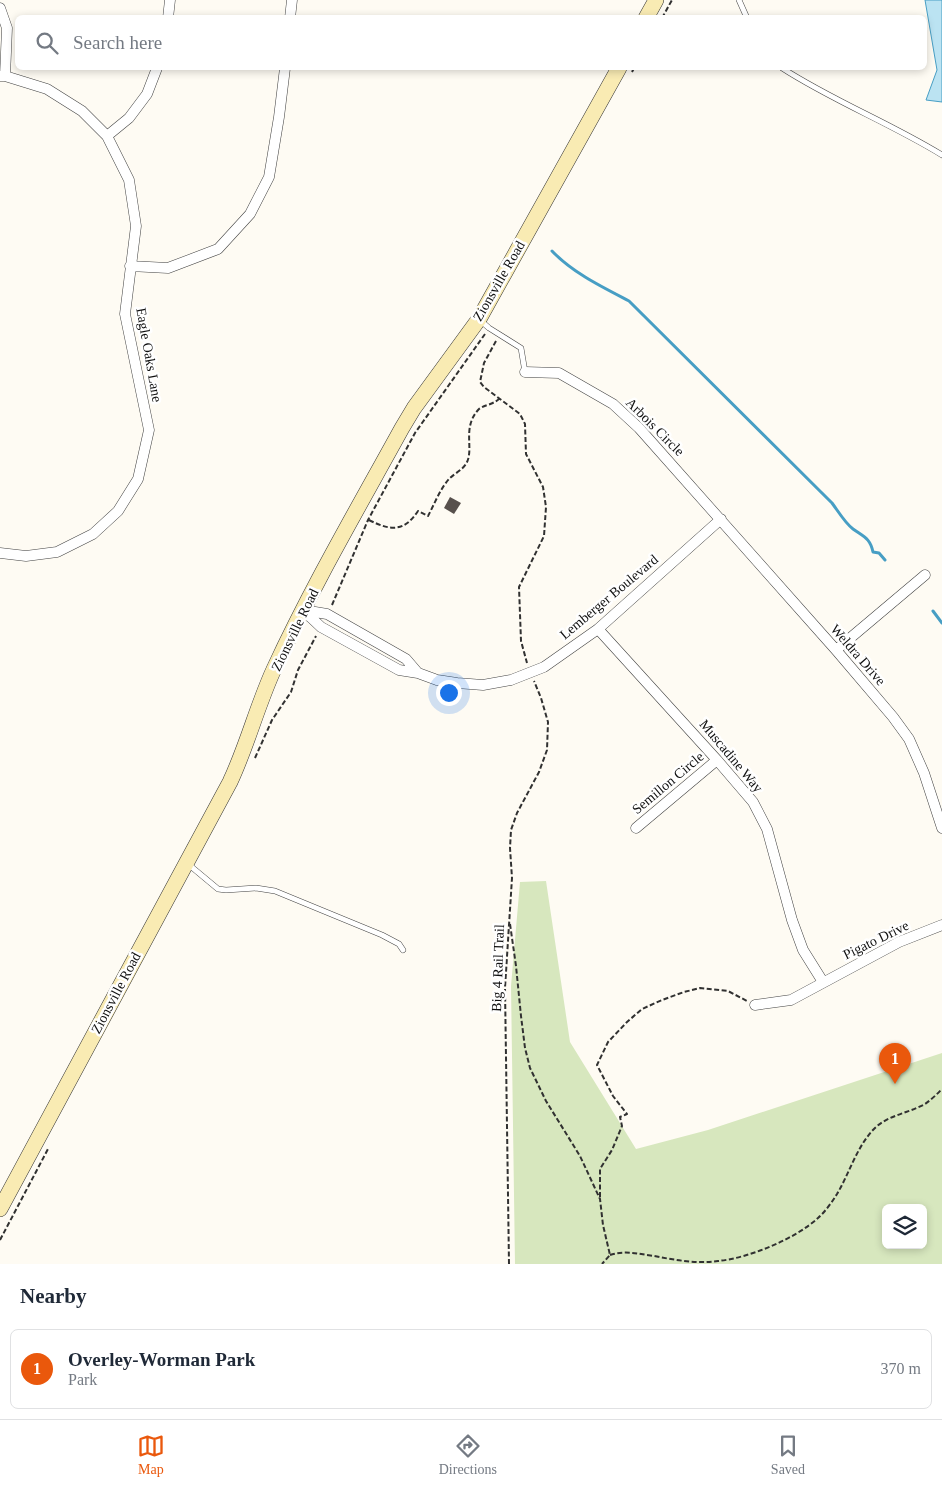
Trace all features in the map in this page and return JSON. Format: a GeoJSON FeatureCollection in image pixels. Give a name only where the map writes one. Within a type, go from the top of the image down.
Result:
{"type":"FeatureCollection","features":[{"type":"Feature","properties":{"kind":"main road"},"geometry":{"type":"LineString","coordinates":[[648,15],[656,0]]}},
{"type":"Feature","properties":{"kind":"main road","name":"Zionsville Road"},"geometry":{"type":"LineString","coordinates":[[0,1209],[238,764],[274,671],[304,610],[402,428],[414,408],[479,319],[618,70]]}},
{"type":"Feature","properties":{"kind":"street"},"geometry":{"type":"LineString","coordinates":[[168,15],[170,0]]}},
{"type":"Feature","properties":{"kind":"street"},"geometry":{"type":"LineString","coordinates":[[290,15],[292,0]]}},
{"type":"Feature","properties":{"kind":"street"},"geometry":{"type":"LineString","coordinates":[[0,8],[7,28],[3,76]]}},
{"type":"Feature","properties":{"kind":"street"},"geometry":{"type":"LineString","coordinates":[[107,136],[129,118],[147,94],[156,70]]}},
{"type":"Feature","properties":{"kind":"street"},"geometry":{"type":"LineString","coordinates":[[130,266],[168,268],[218,249],[250,214],[269,176],[285,70]]}},
{"type":"Feature","properties":{"kind":"street","name":"Eagle Oaks Lane"},"geometry":{"type":"LineString","coordinates":[[0,553],[26,556],[57,552],[93,534],[118,512],[138,479],[149,430],[125,314],[136,226],[129,180],[107,136],[82,111],[47,89],[3,76]]}},
{"type":"Feature","properties":{"kind":"street","name":"Arbois Circle"},"geometry":{"type":"LineString","coordinates":[[525,372],[559,373],[613,404],[639,428],[720,519]]}},
{"type":"Feature","properties":{"kind":"street","name":"Lemberger Boulevard"},"geometry":{"type":"LineString","coordinates":[[304,610],[320,627],[399,670],[457,683],[483,685],[511,680],[544,668],[598,628],[720,519]]}},
{"type":"Feature","properties":{"kind":"street","name":"Weldra Drive"},"geometry":{"type":"LineString","coordinates":[[720,519],[873,693],[909,739],[924,773],[942,828]]}},
{"type":"Feature","properties":{"kind":"street"},"geometry":{"type":"LineString","coordinates":[[836,650],[925,575]]}},
{"type":"Feature","properties":{"kind":"street","name":"Muscadine Way"},"geometry":{"type":"LineString","coordinates":[[598,628],[753,802],[766,829],[792,920],[803,950],[823,982]]}},
{"type":"Feature","properties":{"kind":"street","name":"Semillon Circle"},"geometry":{"type":"LineString","coordinates":[[636,828],[717,760]]}},
{"type":"Feature","properties":{"kind":"street","name":"Pigato Drive"},"geometry":{"type":"LineString","coordinates":[[754,1004],[791,1000],[899,942],[942,925]]}},
{"type":"Feature","properties":{"kind":"lane"},"geometry":{"type":"LineString","coordinates":[[739,0],[746,15]]}},
{"type":"Feature","properties":{"kind":"lane"},"geometry":{"type":"LineString","coordinates":[[785,70],[806,84],[872,116],[942,154]]}},
{"type":"Feature","properties":{"kind":"lane"},"geometry":{"type":"LineString","coordinates":[[479,319],[521,348],[525,372]]}},
{"type":"Feature","properties":{"kind":"lane"},"geometry":{"type":"LineString","coordinates":[[186,862],[218,889],[256,888],[275,891],[382,935],[399,944],[403,950]]}},
{"type":"Feature","properties":{"kind":"path"},"geometry":{"type":"LineString","coordinates":[[664,15],[672,0]]}},
{"type":"Feature","properties":{"kind":"path"},"geometry":{"type":"LineString","coordinates":[[499,334],[484,363],[480,382],[520,414],[525,424],[526,454],[543,487],[546,507],[544,536],[519,587],[521,641],[527,663]]}},
{"type":"Feature","properties":{"kind":"path"},"geometry":{"type":"LineString","coordinates":[[368,520],[382,527],[391,528],[408,524],[418,511],[428,516],[447,481],[466,464],[470,454],[468,432],[476,414],[480,408],[494,404],[499,399]]}},
{"type":"Feature","properties":{"kind":"path"},"geometry":{"type":"LineString","coordinates":[[335,600],[375,507]]}},
{"type":"Feature","properties":{"kind":"path","name":"Big 4 Rail Trail"},"geometry":{"type":"LineString","coordinates":[[509,1264],[505,988],[512,878],[510,848],[511,830],[517,813],[539,772],[547,750],[548,722],[541,698],[534,683]]}},
{"type":"Feature","properties":{"kind":"path"},"geometry":{"type":"LineString","coordinates":[[509,920],[525,1048],[530,1068],[546,1101],[580,1156],[600,1199]]}},
{"type":"Feature","properties":{"kind":"path"},"geometry":{"type":"LineString","coordinates":[[610,1255],[603,1226],[600,1199],[600,1169],[612,1150],[622,1126],[620,1117],[627,1114],[613,1096],[597,1065],[608,1042],[642,1009],[684,992],[700,988],[728,991],[754,1004]]}},
{"type":"Feature","properties":{"kind":"path"},"geometry":{"type":"LineString","coordinates":[[602,1264],[610,1255],[618,1252],[632,1252],[684,1261],[719,1261],[760,1250],[788,1238],[808,1226],[823,1213],[836,1195],[864,1142],[879,1124],[892,1116],[926,1103],[942,1089]]}},
{"type":"Feature","properties":{"kind":"green space"},"geometry":{"type":"Polygon","coordinates":[[[546,881],[570,1042],[636,1149],[708,1130],[942,1053],[942,1264],[515,1264],[511,986],[520,882],[546,881]]]}},
{"type":"Feature","properties":{"kind":"water"},"geometry":{"type":"Polygon","coordinates":[[[925,0],[942,0],[942,102],[926,100],[937,70],[925,0]]]}},
{"type":"Feature","properties":{"kind":"building"},"geometry":{"type":"Polygon","coordinates":[[[450,497],[461,503],[454,514],[444,508],[450,497]]]}},
{"type":"Feature","properties":{"kind":"waterway"},"geometry":{"type":"LineString","coordinates":[[552,251],[578,273],[629,301],[832,503],[847,524],[868,541],[873,552],[879,553],[885,560]]}},
{"type":"Feature","properties":{"kind":"waterway"},"geometry":{"type":"LineString","coordinates":[[933,611],[942,623]]}},
{"type":"Feature","properties":{"kind":"place","name":"Overley-Worman Park"},"geometry":{"type":"Point","coordinates":[895,1084]}}]}
